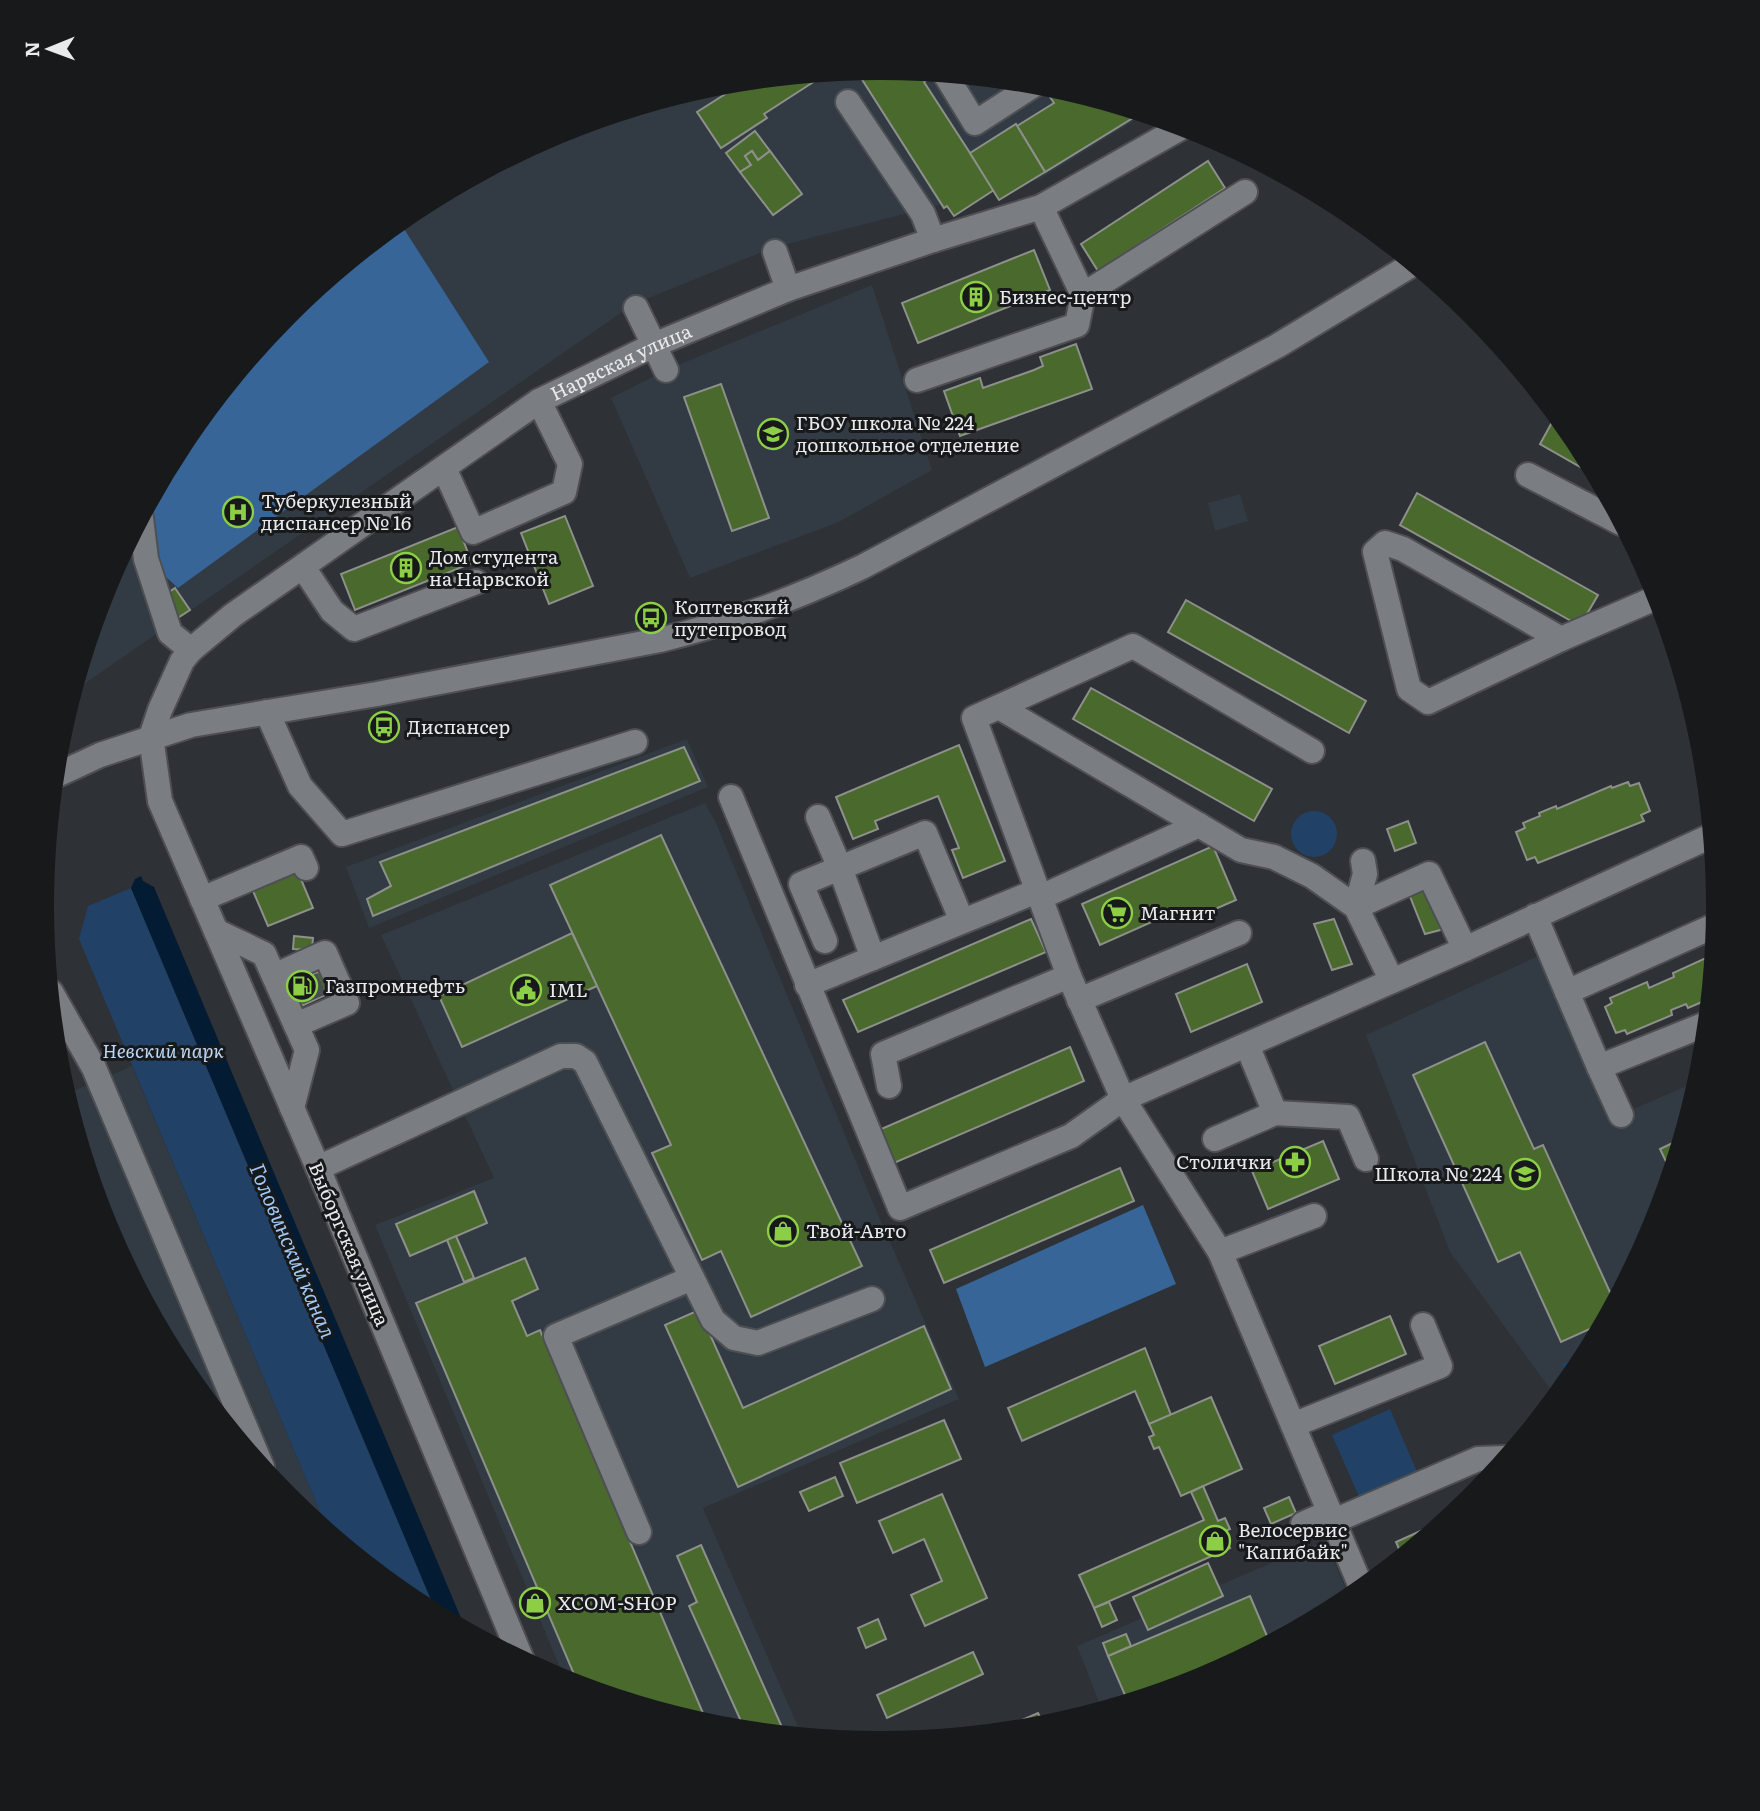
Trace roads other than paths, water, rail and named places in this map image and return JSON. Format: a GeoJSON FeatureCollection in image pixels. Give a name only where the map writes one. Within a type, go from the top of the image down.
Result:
{"type":"FeatureCollection","features":[{"type":"Feature","properties":{"kind":"street"},"geometry":{"type":"LineString","coordinates":[[951,84],[975,123],[1022,93]]}},
{"type":"Feature","properties":{"kind":"street"},"geometry":{"type":"LineString","coordinates":[[848,102],[923,214],[933,240]]}},
{"type":"Feature","properties":{"kind":"street","name":"Нарвская улица"},"geometry":{"type":"LineString","coordinates":[[151,737],[176,671],[191,650],[233,615],[539,401],[654,345],[788,289],[1041,207],[1171,134]]}},
{"type":"Feature","properties":{"kind":"street"},"geometry":{"type":"LineString","coordinates":[[1083,295],[1245,192]]}},
{"type":"Feature","properties":{"kind":"street"},"geometry":{"type":"LineString","coordinates":[[917,380],[1077,325],[1083,295],[1041,207]]}},
{"type":"Feature","properties":{"kind":"street"},"geometry":{"type":"LineString","coordinates":[[775,252],[788,289]]}},
{"type":"Feature","properties":{"kind":"street"},"geometry":{"type":"LineString","coordinates":[[65,771],[100,755],[191,725],[377,694],[594,653],[699,630],[812,591],[1277,346],[1405,269]]}},
{"type":"Feature","properties":{"kind":"street"},"geometry":{"type":"LineString","coordinates":[[636,308],[666,370]]}},
{"type":"Feature","properties":{"kind":"street"},"geometry":{"type":"LineString","coordinates":[[444,468],[473,532],[564,492],[570,464],[539,401]]}},
{"type":"Feature","properties":{"kind":"street"},"geometry":{"type":"LineString","coordinates":[[1528,475],[1608,516]]}},
{"type":"Feature","properties":{"kind":"street"},"geometry":{"type":"LineString","coordinates":[[143,533],[146,559],[170,633],[191,650]]}},
{"type":"Feature","properties":{"kind":"street"},"geometry":{"type":"LineString","coordinates":[[1561,639],[1403,549],[1385,543],[1375,552],[1409,689],[1428,702],[1648,601]]}},
{"type":"Feature","properties":{"kind":"street"},"geometry":{"type":"LineString","coordinates":[[303,567],[332,611],[354,629],[476,582]]}},
{"type":"Feature","properties":{"kind":"street"},"geometry":{"type":"LineString","coordinates":[[1312,751],[1133,646],[974,718],[1069,976],[1123,1099],[1220,1252],[1358,1579]]}},
{"type":"Feature","properties":{"kind":"street"},"geometry":{"type":"LineString","coordinates":[[999,707],[1241,850],[1274,858],[1312,876],[1356,907],[1392,981]]}},
{"type":"Feature","properties":{"kind":"street"},"geometry":{"type":"LineString","coordinates":[[267,712],[300,786],[342,834],[635,742]]}},
{"type":"Feature","properties":{"kind":"street","name":"Выборгская улица"},"geometry":{"type":"LineString","coordinates":[[151,737],[160,801],[318,1168],[516,1647]]}},
{"type":"Feature","properties":{"kind":"street"},"geometry":{"type":"LineString","coordinates":[[730,797],[900,1208],[1072,1136],[1123,1099],[1465,949],[1703,840]]}},
{"type":"Feature","properties":{"kind":"street"},"geometry":{"type":"LineString","coordinates":[[818,817],[873,958]]}},
{"type":"Feature","properties":{"kind":"street"},"geometry":{"type":"LineString","coordinates":[[807,985],[962,921],[1039,894],[1199,825]]}},
{"type":"Feature","properties":{"kind":"street"},"geometry":{"type":"LineString","coordinates":[[825,941],[801,884],[925,832],[962,921]]}},
{"type":"Feature","properties":{"kind":"street"},"geometry":{"type":"LineString","coordinates":[[202,899],[301,857],[306,868]]}},
{"type":"Feature","properties":{"kind":"street"},"geometry":{"type":"LineString","coordinates":[[1356,907],[1365,874],[1363,861]]}},
{"type":"Feature","properties":{"kind":"street"},"geometry":{"type":"LineString","coordinates":[[1356,907],[1429,874],[1465,949]]}},
{"type":"Feature","properties":{"kind":"street"},"geometry":{"type":"LineString","coordinates":[[1535,916],[1621,1115]]}},
{"type":"Feature","properties":{"kind":"street"},"geometry":{"type":"LineString","coordinates":[[1567,992],[1705,930]]}},
{"type":"Feature","properties":{"kind":"street"},"geometry":{"type":"LineString","coordinates":[[216,931],[264,954],[307,1050],[292,1108]]}},
{"type":"Feature","properties":{"kind":"street"},"geometry":{"type":"LineString","coordinates":[[1080,1000],[1239,933]]}},
{"type":"Feature","properties":{"kind":"street"},"geometry":{"type":"LineString","coordinates":[[274,976],[311,989],[296,1025]]}},
{"type":"Feature","properties":{"kind":"street"},"geometry":{"type":"LineString","coordinates":[[889,1086],[883,1054],[1069,976]]}},
{"type":"Feature","properties":{"kind":"street"},"geometry":{"type":"LineString","coordinates":[[61,1009],[94,1068],[251,1440]]}},
{"type":"Feature","properties":{"kind":"street"},"geometry":{"type":"LineString","coordinates":[[1599,1067],[1697,1028]]}},
{"type":"Feature","properties":{"kind":"street"},"geometry":{"type":"LineString","coordinates":[[1247,1045],[1275,1113]]}},
{"type":"Feature","properties":{"kind":"street"},"geometry":{"type":"LineString","coordinates":[[318,1168],[561,1056],[576,1056],[585,1062],[713,1321],[734,1338],[758,1343],[872,1299]]}},
{"type":"Feature","properties":{"kind":"street"},"geometry":{"type":"LineString","coordinates":[[1215,1139],[1275,1113],[1348,1117],[1366,1159]]}},
{"type":"Feature","properties":{"kind":"street"},"geometry":{"type":"LineString","coordinates":[[1220,1252],[1314,1216]]}},
{"type":"Feature","properties":{"kind":"street"},"geometry":{"type":"LineString","coordinates":[[639,1532],[556,1336],[692,1278]]}},
{"type":"Feature","properties":{"kind":"street"},"geometry":{"type":"LineString","coordinates":[[1293,1425],[1440,1366],[1423,1325]]}},
{"type":"Feature","properties":{"kind":"street"},"geometry":{"type":"LineString","coordinates":[[1303,1524],[1332,1516],[1478,1459],[1493,1458]]}},
{"type":"Feature","properties":{"kind":"water","name":"Головинский канал"},"geometry":{"type":"Polygon","coordinates":[[[141,876],[143,881],[154,887],[460,1617],[430,1598],[131,888],[135,879],[141,876]]]}},
{"type":"Feature","properties":{"kind":"tunnel"},"geometry":{"type":"LineString","coordinates":[[306,978],[315,999]]}},
{"type":"Feature","properties":{"kind":"place","name":"Бизнес-центр"},"geometry":{"type":"Point","coordinates":[976,297]}},
{"type":"Feature","properties":{"kind":"place","name":"ГБОУ школа № 224 дошкольное отделение"},"geometry":{"type":"Point","coordinates":[773,434]}},
{"type":"Feature","properties":{"kind":"place","name":"Туберкулезный диспансер № 16"},"geometry":{"type":"Point","coordinates":[238,512]}},
{"type":"Feature","properties":{"kind":"place","name":"Дом студента на Нарвской"},"geometry":{"type":"Point","coordinates":[406,568]}},
{"type":"Feature","properties":{"kind":"place","name":"Коптевский путепровод"},"geometry":{"type":"Point","coordinates":[651,618]}},
{"type":"Feature","properties":{"kind":"place","name":"Диспансер"},"geometry":{"type":"Point","coordinates":[384,727]}},
{"type":"Feature","properties":{"kind":"place","name":"Магнит"},"geometry":{"type":"Point","coordinates":[1117,913]}},
{"type":"Feature","properties":{"kind":"place","name":"Газпромнефть"},"geometry":{"type":"Point","coordinates":[302,986]}},
{"type":"Feature","properties":{"kind":"place","name":"IML"},"geometry":{"type":"Point","coordinates":[526,990]}},
{"type":"Feature","properties":{"kind":"place","name":"Столички"},"geometry":{"type":"Point","coordinates":[1295,1162]}},
{"type":"Feature","properties":{"kind":"place","name":"Школа № 224"},"geometry":{"type":"Point","coordinates":[1525,1174]}},
{"type":"Feature","properties":{"kind":"place","name":"Твой-Авто"},"geometry":{"type":"Point","coordinates":[783,1231]}},
{"type":"Feature","properties":{"kind":"place","name":"Велосервис \"Капибайк\""},"geometry":{"type":"Point","coordinates":[1215,1541]}},
{"type":"Feature","properties":{"kind":"place","name":"XCOM-SHOP"},"geometry":{"type":"Point","coordinates":[535,1603]}},
{"type":"Feature","properties":{"kind":"park label","name":"Невский парк"},"geometry":{"type":"Point","coordinates":[163,1051]}}]}
